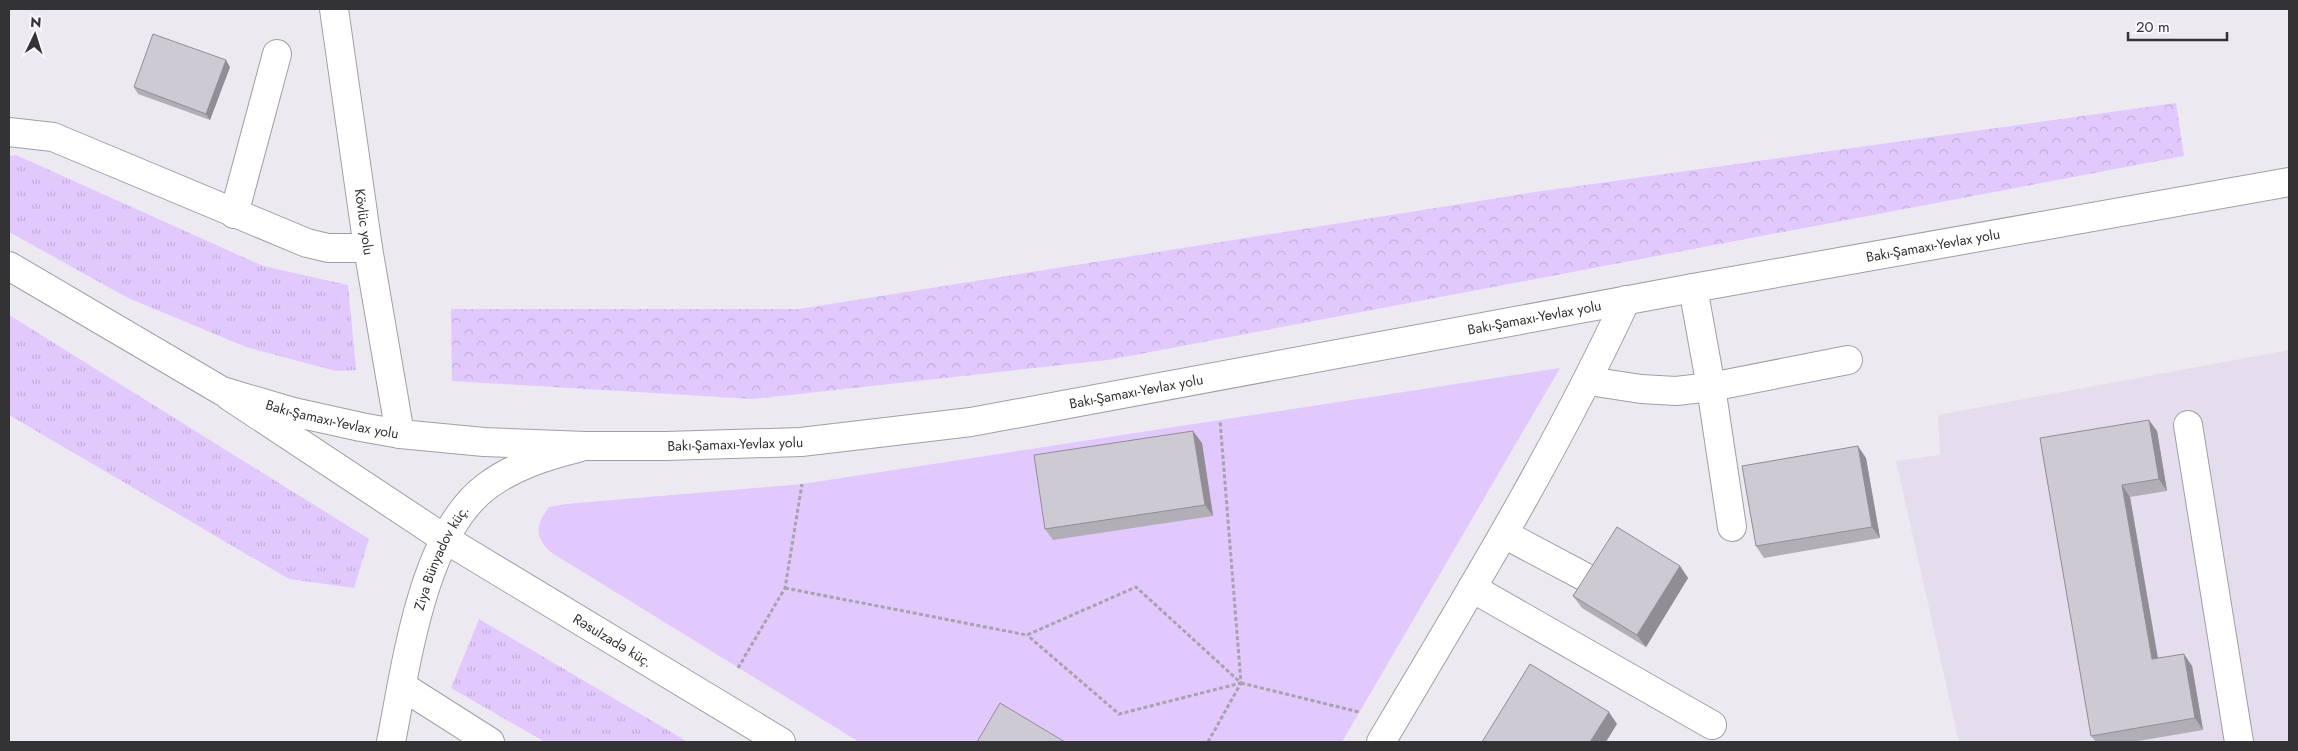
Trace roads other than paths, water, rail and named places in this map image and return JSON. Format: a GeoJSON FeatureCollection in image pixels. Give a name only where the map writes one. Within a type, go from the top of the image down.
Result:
{"type":"FeatureCollection","features":[{"type":"Feature","properties":{"kind":"main road","name":"Kövlüc yolu"},"geometry":{"type":"LineString","coordinates":[[334,9],[368,248],[400,434]]}},
{"type":"Feature","properties":{"kind":"main road"},"geometry":{"type":"LineString","coordinates":[[234,214],[277,54]]}},
{"type":"Feature","properties":{"kind":"main road"},"geometry":{"type":"LineString","coordinates":[[9,132],[53,137],[306,243],[328,248],[368,248]]}},
{"type":"Feature","properties":{"kind":"main road","name":"Bakı-Şamaxı-Yevlax yolu"},"geometry":{"type":"LineString","coordinates":[[9,266],[222,391],[293,412],[400,434],[484,442],[586,446],[666,446],[801,442],[971,422],[1626,300],[2289,182]]}},
{"type":"Feature","properties":{"kind":"main road"},"geometry":{"type":"LineString","coordinates":[[1693,288],[1711,386],[1732,527]]}},
{"type":"Feature","properties":{"kind":"main road"},"geometry":{"type":"LineString","coordinates":[[1381,742],[1504,534],[1589,381],[1626,300]]}},
{"type":"Feature","properties":{"kind":"main road"},"geometry":{"type":"LineString","coordinates":[[1589,381],[1641,389],[1676,391],[1848,360]]}},
{"type":"Feature","properties":{"kind":"main road","name":"Rəsulzadə küç."},"geometry":{"type":"LineString","coordinates":[[222,391],[445,539],[781,742]]}},
{"type":"Feature","properties":{"kind":"main road"},"geometry":{"type":"LineString","coordinates":[[2188,425],[2238,742]]}},
{"type":"Feature","properties":{"kind":"main road","name":"Ziya Bünyadov küç."},"geometry":{"type":"LineString","coordinates":[[391,742],[419,608],[445,539],[463,510],[487,487],[525,464],[551,454],[586,446]]}},
{"type":"Feature","properties":{"kind":"main road"},"geometry":{"type":"LineString","coordinates":[[1504,534],[1583,576]]}},
{"type":"Feature","properties":{"kind":"main road"},"geometry":{"type":"LineString","coordinates":[[1472,588],[1712,725]]}},
{"type":"Feature","properties":{"kind":"main road"},"geometry":{"type":"LineString","coordinates":[[402,686],[490,742]]}}]}
